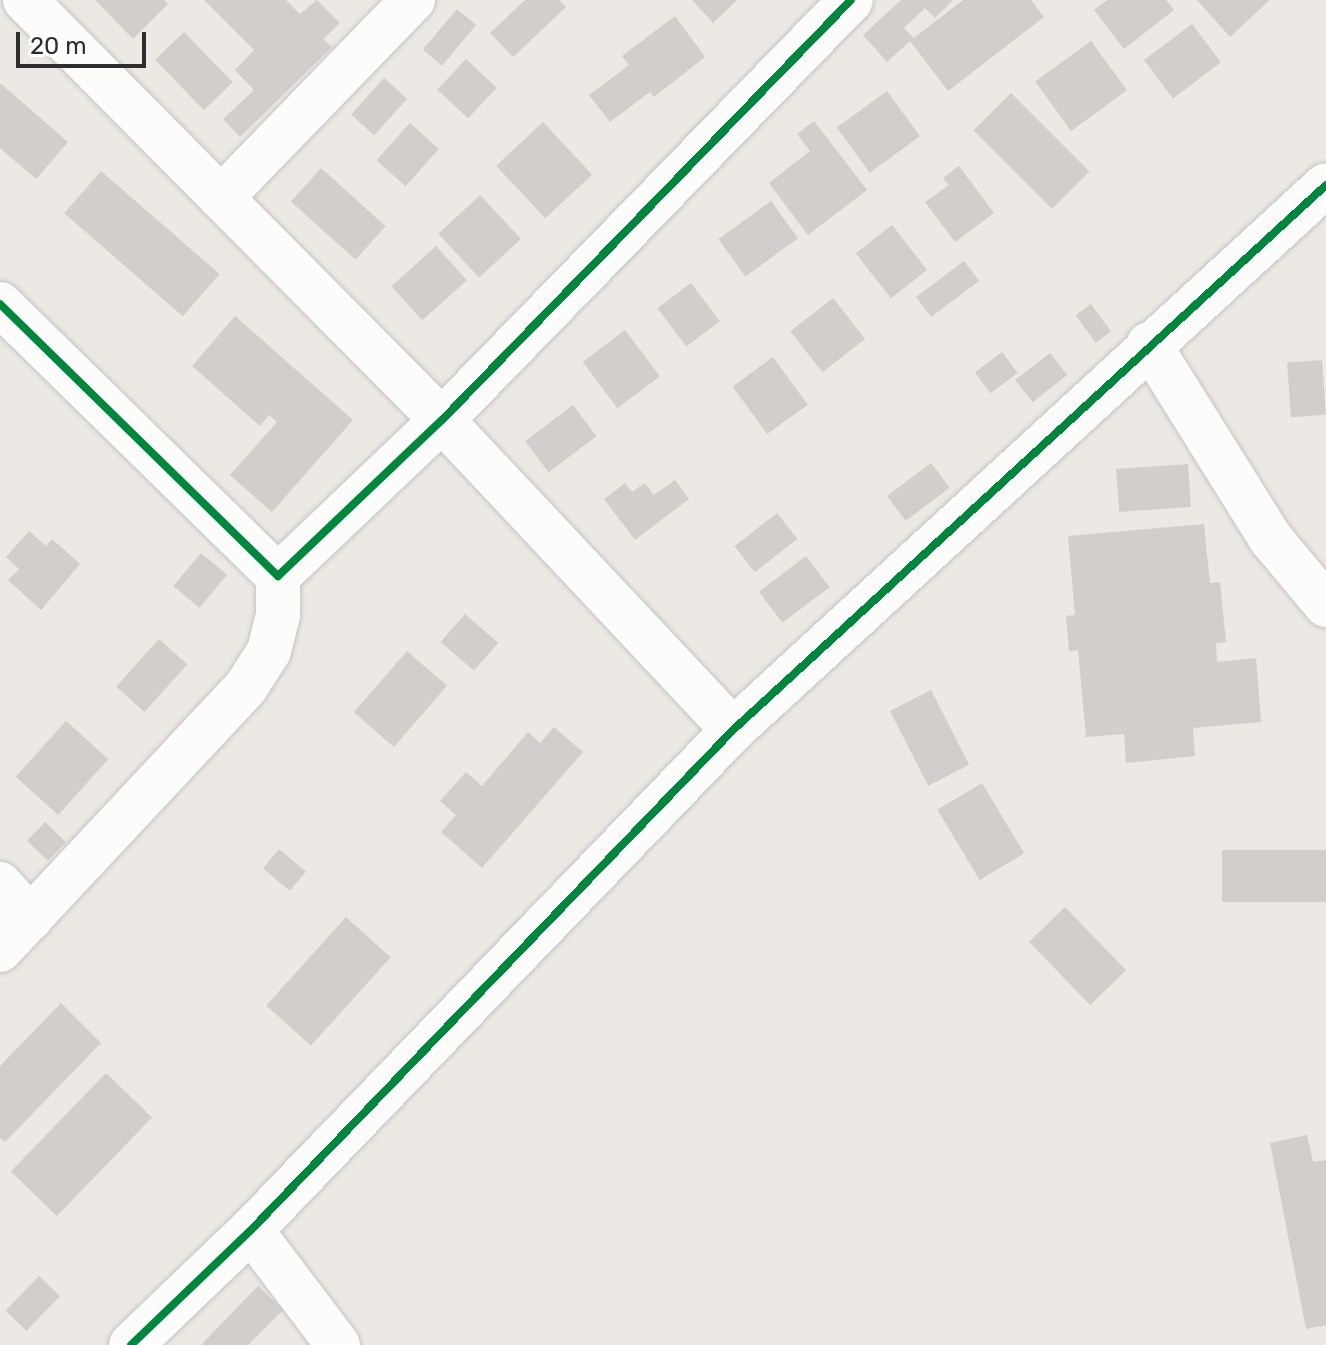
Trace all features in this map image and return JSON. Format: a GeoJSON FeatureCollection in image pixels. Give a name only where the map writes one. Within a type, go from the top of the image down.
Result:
{"type":"FeatureCollection","features":[{"type":"Feature","properties":{"kind":"street"},"geometry":{"type":"LineString","coordinates":[[25,0],[442,420],[733,730]]}},
{"type":"Feature","properties":{"kind":"street"},"geometry":{"type":"LineString","coordinates":[[221,198],[413,0]]}},
{"type":"Feature","properties":{"kind":"street"},"geometry":{"type":"LineString","coordinates":[[278,576],[442,420],[851,0]]}},
{"type":"Feature","properties":{"kind":"street"},"geometry":{"type":"LineString","coordinates":[[131,1345],[251,1230],[733,730],[1149,344],[1326,185]]}},
{"type":"Feature","properties":{"kind":"street"},"geometry":{"type":"LineString","coordinates":[[0,304],[278,576],[278,616],[269,651],[246,687],[0,950]]}},
{"type":"Feature","properties":{"kind":"street"},"geometry":{"type":"LineString","coordinates":[[1149,344],[1271,539],[1326,605]]}},
{"type":"Feature","properties":{"kind":"street"},"geometry":{"type":"LineString","coordinates":[[0,884],[31,918]]}},
{"type":"Feature","properties":{"kind":"street"},"geometry":{"type":"LineString","coordinates":[[251,1230],[338,1345]]}},
{"type":"Feature","properties":{"kind":"building"},"geometry":{"type":"Polygon","coordinates":[[[95,0],[164,0],[168,4],[133,39],[95,0]]]}},
{"type":"Feature","properties":{"kind":"building"},"geometry":{"type":"Polygon","coordinates":[[[204,0],[286,0],[300,14],[317,0],[340,23],[323,39],[332,47],[240,137],[223,119],[254,90],[235,70],[254,50],[204,0]]]}},
{"type":"Feature","properties":{"kind":"building"},"geometry":{"type":"Polygon","coordinates":[[[525,0],[559,0],[566,7],[513,57],[490,33],[525,0]]]}},
{"type":"Feature","properties":{"kind":"building"},"geometry":{"type":"Polygon","coordinates":[[[692,0],[737,0],[713,23],[692,0]]]}},
{"type":"Feature","properties":{"kind":"building"},"geometry":{"type":"Polygon","coordinates":[[[901,0],[953,0],[935,18],[925,8],[904,28],[914,38],[963,0],[1031,0],[1044,17],[948,91],[910,41],[887,62],[863,35],[901,0]]]}},
{"type":"Feature","properties":{"kind":"building"},"geometry":{"type":"Polygon","coordinates":[[[1107,0],[1166,0],[1174,10],[1124,49],[1094,10],[1107,0]]]}},
{"type":"Feature","properties":{"kind":"building"},"geometry":{"type":"Polygon","coordinates":[[[1197,0],[1270,0],[1230,37],[1197,0]]]}},
{"type":"Feature","properties":{"kind":"building"},"geometry":{"type":"Polygon","coordinates":[[[457,9],[476,25],[442,66],[423,50],[457,9]]]}},
{"type":"Feature","properties":{"kind":"building"},"geometry":{"type":"Polygon","coordinates":[[[675,16],[705,57],[654,97],[650,92],[610,122],[589,95],[629,65],[622,56],[675,16]]]}},
{"type":"Feature","properties":{"kind":"building"},"geometry":{"type":"Polygon","coordinates":[[[1192,24],[1221,62],[1173,98],[1144,60],[1192,24]]]}},
{"type":"Feature","properties":{"kind":"building"},"geometry":{"type":"Polygon","coordinates":[[[184,32],[233,82],[204,110],[155,60],[184,32]]]}},
{"type":"Feature","properties":{"kind":"building"},"geometry":{"type":"Polygon","coordinates":[[[1091,41],[1127,90],[1071,131],[1035,82],[1091,41]]]}},
{"type":"Feature","properties":{"kind":"building"},"geometry":{"type":"Polygon","coordinates":[[[466,59],[497,88],[468,118],[437,90],[466,59]]]}},
{"type":"Feature","properties":{"kind":"building"},"geometry":{"type":"Polygon","coordinates":[[[384,78],[407,99],[374,135],[351,114],[384,78]]]}},
{"type":"Feature","properties":{"kind":"building"},"geometry":{"type":"Polygon","coordinates":[[[0,83],[68,142],[36,179],[0,148],[0,83]]]}},
{"type":"Feature","properties":{"kind":"building"},"geometry":{"type":"Polygon","coordinates":[[[887,91],[920,136],[870,173],[837,127],[887,91]]]}},
{"type":"Feature","properties":{"kind":"building"},"geometry":{"type":"Polygon","coordinates":[[[1011,93],[1089,171],[1052,209],[974,130],[1011,93]]]}},
{"type":"Feature","properties":{"kind":"building"},"geometry":{"type":"Polygon","coordinates":[[[814,121],[867,190],[808,235],[769,183],[810,151],[797,134],[814,121]]]}},
{"type":"Feature","properties":{"kind":"building"},"geometry":{"type":"Polygon","coordinates":[[[543,122],[592,175],[545,218],[496,166],[543,122]]]}},
{"type":"Feature","properties":{"kind":"building"},"geometry":{"type":"Polygon","coordinates":[[[410,123],[439,149],[406,186],[377,160],[410,123]]]}},
{"type":"Feature","properties":{"kind":"building"},"geometry":{"type":"Polygon","coordinates":[[[959,166],[994,213],[955,242],[925,202],[949,185],[943,178],[959,166]]]}},
{"type":"Feature","properties":{"kind":"building"},"geometry":{"type":"Polygon","coordinates":[[[321,168],[386,226],[356,260],[291,201],[321,168]]]}},
{"type":"Feature","properties":{"kind":"building"},"geometry":{"type":"Polygon","coordinates":[[[101,171],[219,274],[183,316],[64,213],[101,171]]]}},
{"type":"Feature","properties":{"kind":"building"},"geometry":{"type":"Polygon","coordinates":[[[480,195],[521,239],[479,278],[438,234],[480,195]]]}},
{"type":"Feature","properties":{"kind":"building"},"geometry":{"type":"Polygon","coordinates":[[[771,201],[798,238],[745,276],[718,239],[771,201]]]}},
{"type":"Feature","properties":{"kind":"building"},"geometry":{"type":"Polygon","coordinates":[[[892,225],[927,270],[891,298],[856,253],[892,225]]]}},
{"type":"Feature","properties":{"kind":"building"},"geometry":{"type":"Polygon","coordinates":[[[436,246],[467,280],[422,320],[391,286],[436,246]]]}},
{"type":"Feature","properties":{"kind":"building"},"geometry":{"type":"Polygon","coordinates":[[[964,261],[979,281],[931,317],[916,297],[964,261]]]}},
{"type":"Feature","properties":{"kind":"building"},"geometry":{"type":"Polygon","coordinates":[[[691,283],[720,321],[686,347],[657,308],[691,283]]]}},
{"type":"Feature","properties":{"kind":"building"},"geometry":{"type":"Polygon","coordinates":[[[833,298],[865,339],[822,372],[790,331],[833,298]]]}},
{"type":"Feature","properties":{"kind":"building"},"geometry":{"type":"Polygon","coordinates":[[[1091,304],[1111,332],[1096,343],[1076,315],[1091,304]]]}},
{"type":"Feature","properties":{"kind":"building"},"geometry":{"type":"Polygon","coordinates":[[[235,316],[353,420],[272,512],[230,475],[277,422],[269,415],[260,426],[192,366],[235,316]]]}},
{"type":"Feature","properties":{"kind":"building"},"geometry":{"type":"Polygon","coordinates":[[[625,330],[660,376],[618,408],[583,362],[625,330]]]}},
{"type":"Feature","properties":{"kind":"building"},"geometry":{"type":"Polygon","coordinates":[[[1002,352],[1018,373],[990,393],[975,372],[1002,352]]]}},
{"type":"Feature","properties":{"kind":"building"},"geometry":{"type":"Polygon","coordinates":[[[1050,353],[1067,375],[1033,402],[1015,380],[1050,353]]]}},
{"type":"Feature","properties":{"kind":"building"},"geometry":{"type":"Polygon","coordinates":[[[773,357],[808,405],[767,434],[733,386],[773,357]]]}},
{"type":"Feature","properties":{"kind":"building"},"geometry":{"type":"Polygon","coordinates":[[[1322,360],[1326,415],[1291,417],[1287,362],[1322,360]]]}},
{"type":"Feature","properties":{"kind":"building"},"geometry":{"type":"Polygon","coordinates":[[[573,405],[596,436],[549,472],[525,441],[573,405]]]}},
{"type":"Feature","properties":{"kind":"building"},"geometry":{"type":"Polygon","coordinates":[[[931,463],[950,488],[906,521],[887,496],[931,463]]]}},
{"type":"Feature","properties":{"kind":"building"},"geometry":{"type":"Polygon","coordinates":[[[1188,464],[1191,507],[1119,512],[1116,469],[1188,464]]]}},
{"type":"Feature","properties":{"kind":"building"},"geometry":{"type":"Polygon","coordinates":[[[675,480],[689,499],[635,540],[604,499],[625,483],[632,492],[645,483],[654,495],[675,480]]]}},
{"type":"Feature","properties":{"kind":"building"},"geometry":{"type":"Polygon","coordinates":[[[777,513],[797,539],[755,572],[734,546],[777,513]]]}},
{"type":"Feature","properties":{"kind":"building"},"geometry":{"type":"Polygon","coordinates":[[[1204,524],[1210,583],[1220,582],[1226,642],[1216,643],[1217,662],[1256,658],[1261,722],[1193,728],[1195,756],[1126,763],[1124,734],[1086,737],[1078,650],[1069,651],[1066,616],[1075,615],[1068,536],[1204,524]]]}},
{"type":"Feature","properties":{"kind":"building"},"geometry":{"type":"Polygon","coordinates":[[[29,531],[46,546],[52,539],[80,564],[41,610],[8,580],[19,569],[6,557],[29,531]]]}},
{"type":"Feature","properties":{"kind":"building"},"geometry":{"type":"Polygon","coordinates":[[[201,553],[227,575],[199,608],[173,586],[201,553]]]}},
{"type":"Feature","properties":{"kind":"building"},"geometry":{"type":"Polygon","coordinates":[[[806,556],[829,587],[782,623],[759,592],[806,556]]]}},
{"type":"Feature","properties":{"kind":"building"},"geometry":{"type":"Polygon","coordinates":[[[465,614],[498,643],[474,671],[441,642],[465,614]]]}},
{"type":"Feature","properties":{"kind":"building"},"geometry":{"type":"Polygon","coordinates":[[[159,639],[187,664],[144,712],[116,687],[159,639]]]}},
{"type":"Feature","properties":{"kind":"building"},"geometry":{"type":"Polygon","coordinates":[[[407,651],[447,686],[394,747],[354,712],[407,651]]]}},
{"type":"Feature","properties":{"kind":"building"},"geometry":{"type":"Polygon","coordinates":[[[931,690],[969,765],[928,786],[890,711],[931,690]]]}},
{"type":"Feature","properties":{"kind":"building"},"geometry":{"type":"Polygon","coordinates":[[[66,721],[108,759],[58,815],[16,777],[66,721]]]}},
{"type":"Feature","properties":{"kind":"building"},"geometry":{"type":"Polygon","coordinates":[[[554,727],[583,752],[482,868],[441,832],[456,815],[440,801],[466,772],[482,786],[528,732],[540,743],[554,727]]]}},
{"type":"Feature","properties":{"kind":"building"},"geometry":{"type":"Polygon","coordinates":[[[982,783],[1024,853],[980,880],[937,810],[982,783]]]}},
{"type":"Feature","properties":{"kind":"building"},"geometry":{"type":"Polygon","coordinates":[[[45,822],[66,842],[48,861],[27,841],[45,822]]]}},
{"type":"Feature","properties":{"kind":"building"},"geometry":{"type":"Polygon","coordinates":[[[279,849],[306,871],[290,891],[263,868],[279,849]]]}},
{"type":"Feature","properties":{"kind":"building"},"geometry":{"type":"Polygon","coordinates":[[[1222,850],[1326,850],[1326,902],[1222,902],[1222,850]]]}},
{"type":"Feature","properties":{"kind":"building"},"geometry":{"type":"Polygon","coordinates":[[[1065,907],[1126,970],[1090,1005],[1029,942],[1065,907]]]}},
{"type":"Feature","properties":{"kind":"building"},"geometry":{"type":"Polygon","coordinates":[[[346,917],[391,957],[311,1046],[266,1005],[346,917]]]}},
{"type":"Feature","properties":{"kind":"building"},"geometry":{"type":"Polygon","coordinates":[[[61,1003],[101,1043],[5,1142],[0,1138],[0,1066],[61,1003]]]}},
{"type":"Feature","properties":{"kind":"building"},"geometry":{"type":"Polygon","coordinates":[[[106,1073],[152,1117],[57,1216],[11,1172],[106,1073]]]}},
{"type":"Feature","properties":{"kind":"building"},"geometry":{"type":"Polygon","coordinates":[[[1307,1135],[1313,1162],[1326,1160],[1326,1325],[1306,1329],[1270,1143],[1307,1135]]]}},
{"type":"Feature","properties":{"kind":"building"},"geometry":{"type":"Polygon","coordinates":[[[39,1276],[60,1296],[27,1331],[6,1311],[39,1276]]]}},
{"type":"Feature","properties":{"kind":"building"},"geometry":{"type":"Polygon","coordinates":[[[258,1286],[283,1310],[248,1345],[201,1345],[258,1286]]]}},
{"type":"Feature","properties":{"kind":"cycle path"},"geometry":{"type":"LineString","coordinates":[[0,304],[278,576],[442,420],[851,0]]}},
{"type":"Feature","properties":{"kind":"cycle path"},"geometry":{"type":"LineString","coordinates":[[131,1345],[251,1230],[733,730],[1326,185]]}}]}
